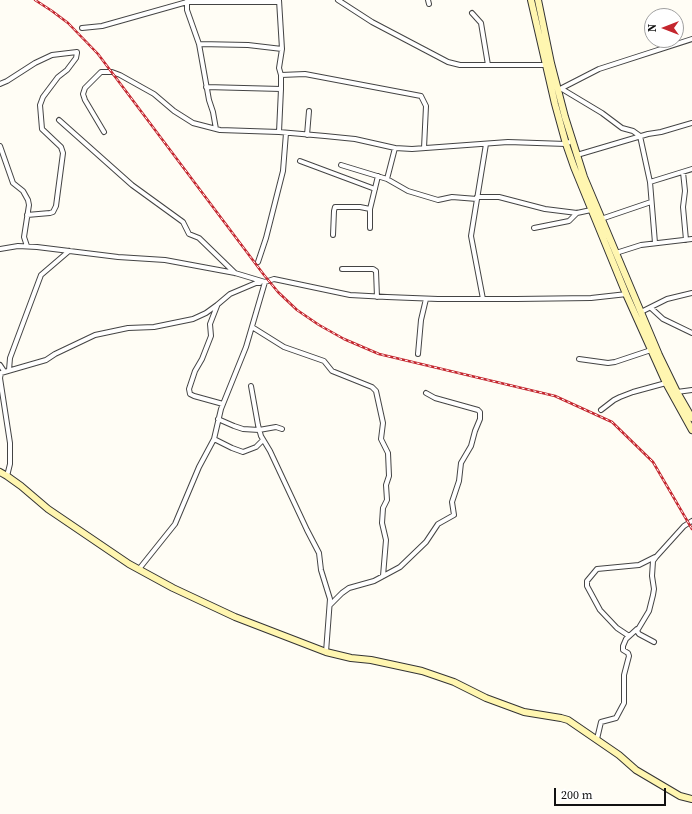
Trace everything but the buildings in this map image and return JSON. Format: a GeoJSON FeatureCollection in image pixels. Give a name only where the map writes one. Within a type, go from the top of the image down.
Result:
{"type":"FeatureCollection","features":[{"type":"Feature","properties":{"kind":"main road"},"geometry":{"type":"LineString","coordinates":[[531,0],[545,65],[566,144],[591,210],[626,294],[666,383],[692,430]]}},
{"type":"Feature","properties":{"kind":"main road"},"geometry":{"type":"LineString","coordinates":[[538,0],[565,117],[584,177],[660,355],[677,392],[692,418]]}},
{"type":"Feature","properties":{"kind":"main road"},"geometry":{"type":"LineString","coordinates":[[0,472],[48,509],[117,556],[174,588],[235,617],[326,652],[351,658],[372,660],[428,673],[454,682],[486,698],[524,712],[568,720],[619,754],[636,770],[680,796],[692,799]]}},
{"type":"Feature","properties":{"kind":"street"},"geometry":{"type":"LineString","coordinates":[[338,0],[372,22],[442,60],[460,65],[545,65]]}},
{"type":"Feature","properties":{"kind":"street"},"geometry":{"type":"LineString","coordinates":[[187,1],[190,18],[199,44],[206,87],[216,129]]}},
{"type":"Feature","properties":{"kind":"street"},"geometry":{"type":"LineString","coordinates":[[82,28],[102,26],[187,1],[279,1],[282,49],[279,68],[281,75],[279,132]]}},
{"type":"Feature","properties":{"kind":"street"},"geometry":{"type":"LineString","coordinates":[[472,13],[481,22],[488,65]]}},
{"type":"Feature","properties":{"kind":"street"},"geometry":{"type":"LineString","coordinates":[[560,90],[599,70],[692,39]]}},
{"type":"Feature","properties":{"kind":"street"},"geometry":{"type":"LineString","coordinates":[[199,44],[248,45],[282,49]]}},
{"type":"Feature","properties":{"kind":"street"},"geometry":{"type":"LineString","coordinates":[[0,84],[35,63],[52,55],[76,52],[77,54],[76,58],[67,70],[58,77],[43,97],[40,106],[42,129],[61,147],[63,154],[56,206],[54,212],[50,214],[27,215]]}},
{"type":"Feature","properties":{"kind":"street"},"geometry":{"type":"LineString","coordinates":[[104,132],[83,94],[85,88],[100,72],[112,72],[120,75],[154,94],[174,111],[193,123],[216,129],[307,134],[355,139],[395,148],[424,148],[508,142],[566,144],[573,140]]}},
{"type":"Feature","properties":{"kind":"street"},"geometry":{"type":"LineString","coordinates":[[281,75],[311,75],[421,96],[426,106],[424,148]]}},
{"type":"Feature","properties":{"kind":"street"},"geometry":{"type":"LineString","coordinates":[[206,87],[281,89]]}},
{"type":"Feature","properties":{"kind":"street"},"geometry":{"type":"LineString","coordinates":[[560,90],[622,128],[633,131],[640,136],[650,182],[655,243]]}},
{"type":"Feature","properties":{"kind":"street"},"geometry":{"type":"LineString","coordinates":[[307,134],[309,111]]}},
{"type":"Feature","properties":{"kind":"street"},"geometry":{"type":"LineString","coordinates":[[59,120],[127,181],[183,222],[189,234],[198,238],[235,273]]}},
{"type":"Feature","properties":{"kind":"street"},"geometry":{"type":"LineString","coordinates":[[577,155],[640,136],[692,123]]}},
{"type":"Feature","properties":{"kind":"street"},"geometry":{"type":"LineString","coordinates":[[258,262],[283,174],[286,133]]}},
{"type":"Feature","properties":{"kind":"street"},"geometry":{"type":"LineString","coordinates":[[483,299],[471,236],[486,144]]}},
{"type":"Feature","properties":{"kind":"street"},"geometry":{"type":"LineString","coordinates":[[0,146],[13,183],[26,195],[29,205],[24,237],[27,246]]}},
{"type":"Feature","properties":{"kind":"street"},"geometry":{"type":"LineString","coordinates":[[387,179],[395,148]]}},
{"type":"Feature","properties":{"kind":"street"},"geometry":{"type":"LineString","coordinates":[[300,161],[375,188]]}},
{"type":"Feature","properties":{"kind":"street"},"geometry":{"type":"LineString","coordinates":[[341,165],[387,179],[408,191],[438,200],[452,197],[477,198],[494,196],[540,208],[577,213],[591,210]]}},
{"type":"Feature","properties":{"kind":"street"},"geometry":{"type":"LineString","coordinates":[[650,182],[692,169]]}},
{"type":"Feature","properties":{"kind":"street"},"geometry":{"type":"LineString","coordinates":[[683,172],[685,191],[683,207],[686,240]]}},
{"type":"Feature","properties":{"kind":"street"},"geometry":{"type":"LineString","coordinates":[[370,228],[370,209],[378,176]]}},
{"type":"Feature","properties":{"kind":"street"},"geometry":{"type":"LineString","coordinates":[[601,219],[652,202]]}},
{"type":"Feature","properties":{"kind":"street"},"geometry":{"type":"LineString","coordinates":[[333,235],[334,211],[336,207],[360,207],[370,209]]}},
{"type":"Feature","properties":{"kind":"street"},"geometry":{"type":"LineString","coordinates":[[534,228],[569,221],[577,213]]}},
{"type":"Feature","properties":{"kind":"street"},"geometry":{"type":"LineString","coordinates":[[616,254],[641,245],[692,239]]}},
{"type":"Feature","properties":{"kind":"street"},"geometry":{"type":"LineString","coordinates":[[0,249],[27,246],[118,257],[164,260],[235,273],[265,282]]}},
{"type":"Feature","properties":{"kind":"street"},"geometry":{"type":"LineString","coordinates":[[9,370],[10,358],[41,275],[69,251]]}},
{"type":"Feature","properties":{"kind":"street"},"geometry":{"type":"LineString","coordinates":[[342,269],[373,269],[376,271],[377,297]]}},
{"type":"Feature","properties":{"kind":"street"},"geometry":{"type":"LineString","coordinates":[[7,476],[10,443],[0,378],[1,373],[46,360],[55,354],[95,335],[128,328],[150,327],[187,320],[206,313],[218,306],[233,292],[258,282],[265,282],[274,279],[350,295],[426,299],[591,298],[633,292]]}},
{"type":"Feature","properties":{"kind":"street"},"geometry":{"type":"LineString","coordinates":[[139,569],[175,524],[199,467],[214,439],[223,404],[246,347],[265,282]]}},
{"type":"Feature","properties":{"kind":"street"},"geometry":{"type":"LineString","coordinates":[[642,312],[667,299],[692,293]]}},
{"type":"Feature","properties":{"kind":"street"},"geometry":{"type":"LineString","coordinates":[[418,354],[421,320],[426,299]]}},
{"type":"Feature","properties":{"kind":"street"},"geometry":{"type":"LineString","coordinates":[[218,306],[210,324],[211,336],[189,389],[190,394],[194,396],[223,404]]}},
{"type":"Feature","properties":{"kind":"street"},"geometry":{"type":"LineString","coordinates":[[651,308],[662,319],[692,333]]}},
{"type":"Feature","properties":{"kind":"street"},"geometry":{"type":"LineString","coordinates":[[252,327],[284,346],[324,361],[333,372],[372,387],[376,391],[383,423],[381,439],[388,454],[389,476],[386,485],[387,500],[383,508],[382,523],[386,540],[383,576]]}},
{"type":"Feature","properties":{"kind":"street"},"geometry":{"type":"LineString","coordinates":[[579,359],[608,363],[616,362],[651,350]]}},
{"type":"Feature","properties":{"kind":"street"},"geometry":{"type":"LineString","coordinates":[[0,365],[4,371]]}},
{"type":"Feature","properties":{"kind":"street"},"geometry":{"type":"LineString","coordinates":[[601,410],[620,397],[666,383]]}},
{"type":"Feature","properties":{"kind":"street"},"geometry":{"type":"LineString","coordinates":[[251,386],[259,430],[263,440],[270,451],[319,553],[321,570],[329,594],[330,605],[326,652]]}},
{"type":"Feature","properties":{"kind":"street"},"geometry":{"type":"LineString","coordinates":[[677,392],[692,390]]}},
{"type":"Feature","properties":{"kind":"street"},"geometry":{"type":"LineString","coordinates":[[330,605],[349,588],[374,581],[400,567],[426,542],[438,524],[454,515],[452,502],[459,481],[461,463],[470,446],[480,419],[480,412],[478,410],[435,398],[426,393]]}},
{"type":"Feature","properties":{"kind":"street"},"geometry":{"type":"LineString","coordinates":[[218,420],[238,428],[259,430],[271,427],[282,429]]}},
{"type":"Feature","properties":{"kind":"street"},"geometry":{"type":"LineString","coordinates":[[214,439],[243,452],[256,447],[263,440]]}},
{"type":"Feature","properties":{"kind":"street"},"geometry":{"type":"LineString","coordinates":[[596,739],[601,722],[616,718],[624,702],[624,675],[629,656],[628,653],[622,649],[629,636],[637,628],[649,610],[654,589],[652,567],[656,557],[684,526],[692,521]]}},
{"type":"Feature","properties":{"kind":"street"},"geometry":{"type":"LineString","coordinates":[[629,636],[617,628],[600,610],[587,586],[587,581],[598,569],[639,565],[656,557]]}},
{"type":"Feature","properties":{"kind":"street"},"geometry":{"type":"LineString","coordinates":[[637,628],[639,634],[654,642]]}},
{"type":"Feature","properties":{"kind":"railway"},"geometry":{"type":"LineString","coordinates":[[35,0],[68,23],[98,54],[264,275],[278,292],[297,310],[319,325],[344,339],[379,354],[555,396],[612,422],[653,462],[692,529]]}}]}
